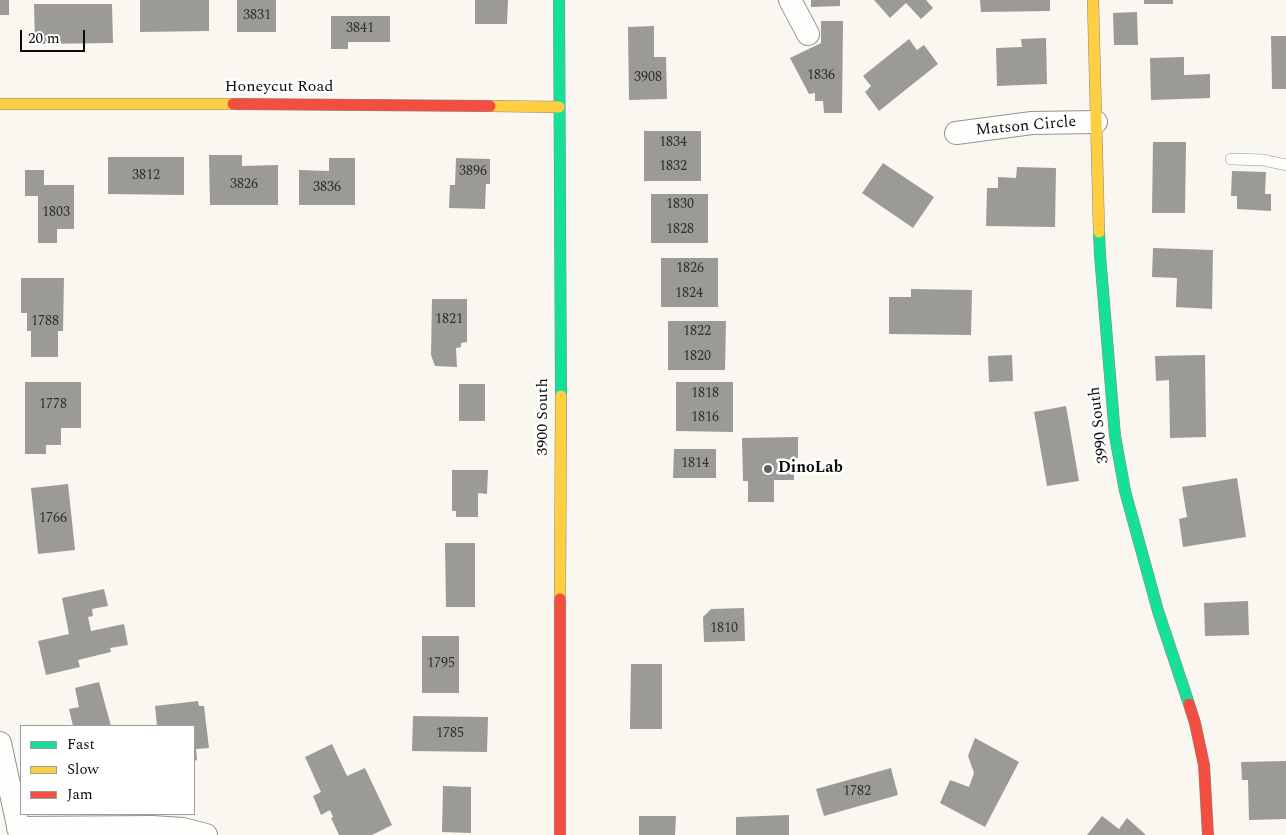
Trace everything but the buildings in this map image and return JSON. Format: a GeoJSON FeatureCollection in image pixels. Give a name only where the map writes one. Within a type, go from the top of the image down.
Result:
{"type":"FeatureCollection","features":[{"type":"Feature","properties":{"kind":"street","name":"3900 South"},"geometry":{"type":"LineString","coordinates":[[560,0],[560,835]]}},
{"type":"Feature","properties":{"kind":"street"},"geometry":{"type":"LineString","coordinates":[[790,0],[808,34]]}},
{"type":"Feature","properties":{"kind":"street","name":"3990 South"},"geometry":{"type":"LineString","coordinates":[[1093,0],[1100,255],[1115,436],[1125,491],[1158,611],[1197,731],[1204,765],[1208,835]]}},
{"type":"Feature","properties":{"kind":"street","name":"Honeycut Road"},"geometry":{"type":"LineString","coordinates":[[0,104],[559,107]]}},
{"type":"Feature","properties":{"kind":"street","name":"Matson Circle"},"geometry":{"type":"LineString","coordinates":[[956,133],[1032,123],[1096,122]]}},
{"type":"Feature","properties":{"kind":"street"},"geometry":{"type":"LineString","coordinates":[[0,743],[19,832],[152,827],[183,829],[206,835]]}},
{"type":"Feature","properties":{"kind":"lane"},"geometry":{"type":"LineString","coordinates":[[1231,159],[1262,160],[1286,165]]}},
{"type":"Feature","properties":{"kind":"traffic: fast"},"geometry":{"type":"LineString","coordinates":[[559,0],[561,396]]}},
{"type":"Feature","properties":{"kind":"traffic: fast"},"geometry":{"type":"LineString","coordinates":[[1099,232],[1115,436],[1125,491],[1158,611],[1189,704]]}},
{"type":"Feature","properties":{"kind":"traffic: slow"},"geometry":{"type":"LineString","coordinates":[[1093,0],[1099,232]]}},
{"type":"Feature","properties":{"kind":"traffic: slow"},"geometry":{"type":"LineString","coordinates":[[0,104],[233,104]]}},
{"type":"Feature","properties":{"kind":"traffic: slow"},"geometry":{"type":"LineString","coordinates":[[490,106],[559,107]]}},
{"type":"Feature","properties":{"kind":"traffic: slow"},"geometry":{"type":"LineString","coordinates":[[560,599],[561,396]]}},
{"type":"Feature","properties":{"kind":"traffic: jam"},"geometry":{"type":"LineString","coordinates":[[233,104],[490,106]]}},
{"type":"Feature","properties":{"kind":"traffic: jam"},"geometry":{"type":"LineString","coordinates":[[560,599],[560,835]]}},
{"type":"Feature","properties":{"kind":"traffic: jam"},"geometry":{"type":"LineString","coordinates":[[1189,704],[1204,765],[1208,835]]}},
{"type":"Feature","properties":{"kind":"place","name":"DinoLab"},"geometry":{"type":"Point","coordinates":[768,469]}}]}
